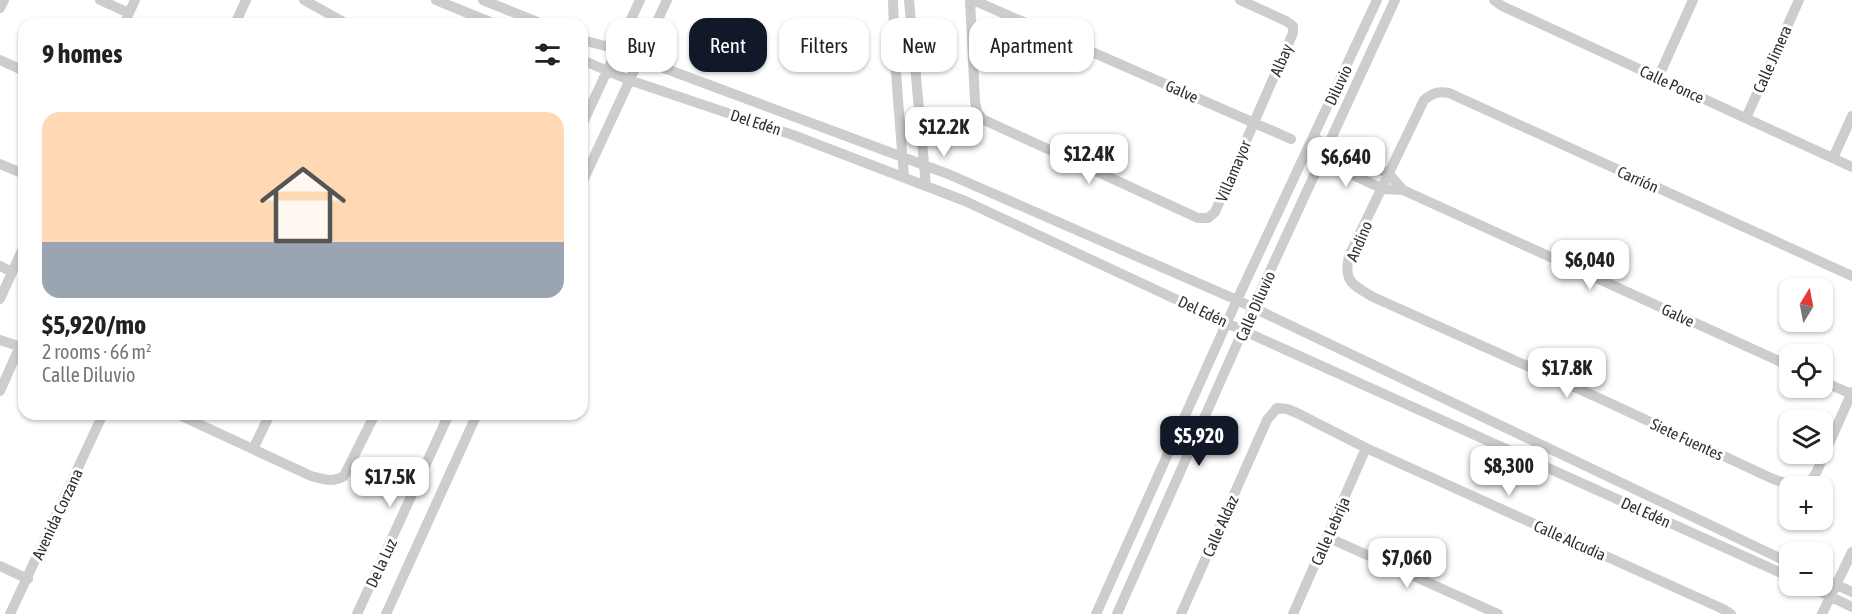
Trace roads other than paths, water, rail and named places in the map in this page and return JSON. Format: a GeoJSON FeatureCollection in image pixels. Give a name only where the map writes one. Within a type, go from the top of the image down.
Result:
{"type":"FeatureCollection","features":[{"type":"Feature","properties":{"kind":"street"},"geometry":{"type":"LineString","coordinates":[[0,8],[4,0]]}},
{"type":"Feature","properties":{"kind":"street"},"geometry":{"type":"LineString","coordinates":[[100,0],[129,13]]}},
{"type":"Feature","properties":{"kind":"street"},"geometry":{"type":"LineString","coordinates":[[127,18],[135,0]]}},
{"type":"Feature","properties":{"kind":"street"},"geometry":{"type":"LineString","coordinates":[[238,18],[246,0]]}},
{"type":"Feature","properties":{"kind":"street"},"geometry":{"type":"LineString","coordinates":[[304,0],[336,18]]}},
{"type":"Feature","properties":{"kind":"street"},"geometry":{"type":"LineString","coordinates":[[436,0],[480,18]]}},
{"type":"Feature","properties":{"kind":"street"},"geometry":{"type":"LineString","coordinates":[[483,0],[527,18]]}},
{"type":"Feature","properties":{"kind":"street"},"geometry":{"type":"LineString","coordinates":[[632,18],[640,0]]}},
{"type":"Feature","properties":{"kind":"street"},"geometry":{"type":"LineString","coordinates":[[658,18],[667,0]]}},
{"type":"Feature","properties":{"kind":"street"},"geometry":{"type":"LineString","coordinates":[[893,0],[904,177]]}},
{"type":"Feature","properties":{"kind":"street"},"geometry":{"type":"LineString","coordinates":[[909,0],[926,186]]}},
{"type":"Feature","properties":{"kind":"street","name":"Galve"},"geometry":{"type":"LineString","coordinates":[[971,0],[1256,118],[1291,139]]}},
{"type":"Feature","properties":{"kind":"street","name":"Villamayor"},"geometry":{"type":"LineString","coordinates":[[971,0],[975,101],[981,119],[1198,218],[1208,218],[1215,212],[1256,118]]}},
{"type":"Feature","properties":{"kind":"street","name":"Albay"},"geometry":{"type":"LineString","coordinates":[[1240,0],[1287,21],[1293,26],[1293,33],[1256,118]]}},
{"type":"Feature","properties":{"kind":"street","name":"Diluvio"},"geometry":{"type":"LineString","coordinates":[[1096,614],[1237,300],[1377,0]]}},
{"type":"Feature","properties":{"kind":"street","name":"Calle Diluvio"},"geometry":{"type":"LineString","coordinates":[[1117,614],[1253,308],[1395,0]]}},
{"type":"Feature","properties":{"kind":"street","name":"Calle Ponce"},"geometry":{"type":"LineString","coordinates":[[1494,0],[1502,6],[1852,166]]}},
{"type":"Feature","properties":{"kind":"street"},"geometry":{"type":"LineString","coordinates":[[1658,78],[1693,0]]}},
{"type":"Feature","properties":{"kind":"street","name":"Calle Jimera"},"geometry":{"type":"LineString","coordinates":[[1746,118],[1799,0]]}},
{"type":"Feature","properties":{"kind":"street","name":"Del Edén"},"geometry":{"type":"LineString","coordinates":[[588,42],[606,46]]}},
{"type":"Feature","properties":{"kind":"street"},"geometry":{"type":"LineString","coordinates":[[0,60],[18,68]]}},
{"type":"Feature","properties":{"kind":"street","name":"Del Edén"},"geometry":{"type":"LineString","coordinates":[[588,63],[606,72]]}},
{"type":"Feature","properties":{"kind":"street"},"geometry":{"type":"LineString","coordinates":[[588,112],[607,72]]}},
{"type":"Feature","properties":{"kind":"street","name":"Del Edén"},"geometry":{"type":"LineString","coordinates":[[607,72],[794,135],[975,206],[1244,331],[1779,572]]}},
{"type":"Feature","properties":{"kind":"street"},"geometry":{"type":"LineString","coordinates":[[588,170],[633,72]]}},
{"type":"Feature","properties":{"kind":"street","name":"Del Edén"},"geometry":{"type":"LineString","coordinates":[[676,72],[924,165],[1237,300],[1779,557]]}},
{"type":"Feature","properties":{"kind":"street","name":"Carrión"},"geometry":{"type":"LineString","coordinates":[[1424,100],[1436,92],[1449,93],[1852,276]]}},
{"type":"Feature","properties":{"kind":"street","name":"Andino"},"geometry":{"type":"LineString","coordinates":[[1352,285],[1347,272],[1349,256],[1424,100]]}},
{"type":"Feature","properties":{"kind":"street"},"geometry":{"type":"LineString","coordinates":[[1833,158],[1852,116]]}},
{"type":"Feature","properties":{"kind":"street"},"geometry":{"type":"LineString","coordinates":[[1314,138],[1389,174],[1403,190]]}},
{"type":"Feature","properties":{"kind":"street"},"geometry":{"type":"LineString","coordinates":[[1306,154],[1383,189],[1403,190]]}},
{"type":"Feature","properties":{"kind":"street"},"geometry":{"type":"LineString","coordinates":[[0,164],[18,172]]}},
{"type":"Feature","properties":{"kind":"street","name":"Galve"},"geometry":{"type":"LineString","coordinates":[[1403,190],[1779,361]]}},
{"type":"Feature","properties":{"kind":"street"},"geometry":{"type":"LineString","coordinates":[[0,299],[18,259]]}},
{"type":"Feature","properties":{"kind":"street"},"geometry":{"type":"LineString","coordinates":[[0,266],[12,272]]}},
{"type":"Feature","properties":{"kind":"street","name":"Siete Fuentes"},"geometry":{"type":"LineString","coordinates":[[1352,285],[1373,297],[1779,481]]}},
{"type":"Feature","properties":{"kind":"street"},"geometry":{"type":"LineString","coordinates":[[1,339],[18,345]]}},
{"type":"Feature","properties":{"kind":"street"},"geometry":{"type":"LineString","coordinates":[[0,391],[18,355]]}},
{"type":"Feature","properties":{"kind":"street"},"geometry":{"type":"LineString","coordinates":[[1814,476],[1851,393],[1833,386]]}},
{"type":"Feature","properties":{"kind":"street","name":"Calle Alcudia"},"geometry":{"type":"LineString","coordinates":[[1277,408],[1297,413],[1366,448],[1731,614]]}},
{"type":"Feature","properties":{"kind":"street","name":"Calle Aldaz"},"geometry":{"type":"LineString","coordinates":[[1181,614],[1267,420],[1277,408]]}},
{"type":"Feature","properties":{"kind":"street","name":"Avenida Corzana"},"geometry":{"type":"LineString","coordinates":[[10,614],[100,420]]}},
{"type":"Feature","properties":{"kind":"street"},"geometry":{"type":"LineString","coordinates":[[190,420],[310,476],[327,480],[338,480],[344,476],[372,420]]}},
{"type":"Feature","properties":{"kind":"street"},"geometry":{"type":"LineString","coordinates":[[254,449],[267,420]]}},
{"type":"Feature","properties":{"kind":"street","name":"De la Luz"},"geometry":{"type":"LineString","coordinates":[[357,614],[446,420]]}},
{"type":"Feature","properties":{"kind":"street","name":"De la Luz"},"geometry":{"type":"LineString","coordinates":[[386,614],[474,420]]}},
{"type":"Feature","properties":{"kind":"street","name":"Calle Lebrija"},"geometry":{"type":"LineString","coordinates":[[1293,614],[1366,448]]}},
{"type":"Feature","properties":{"kind":"street"},"geometry":{"type":"LineString","coordinates":[[1327,537],[1498,614]]}},
{"type":"Feature","properties":{"kind":"street"},"geometry":{"type":"LineString","coordinates":[[1833,592],[1852,552]]}},
{"type":"Feature","properties":{"kind":"street"},"geometry":{"type":"LineString","coordinates":[[0,566],[28,579]]}},
{"type":"Feature","properties":{"kind":"street"},"geometry":{"type":"LineString","coordinates":[[1833,584],[1851,589],[1848,605],[1838,614]]}},
{"type":"Feature","properties":{"kind":"street"},"geometry":{"type":"LineString","coordinates":[[1822,614],[1831,596],[1848,605]]}}]}
